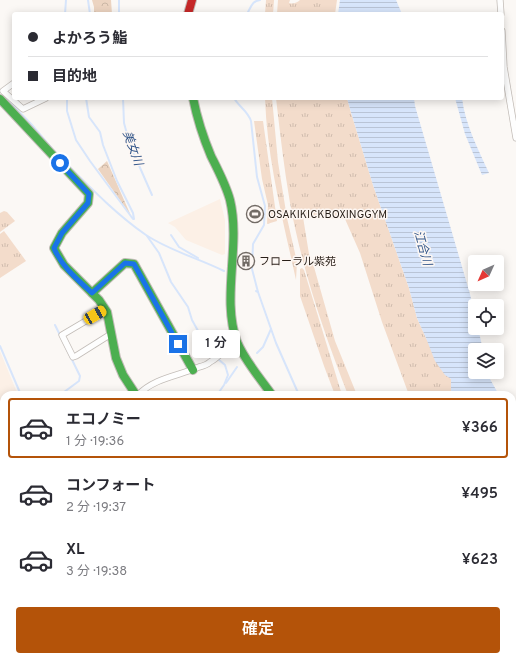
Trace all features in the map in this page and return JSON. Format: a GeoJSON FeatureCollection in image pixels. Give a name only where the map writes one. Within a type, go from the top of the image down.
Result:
{"type":"FeatureCollection","features":[{"type":"Feature","properties":{"kind":"main road"},"geometry":{"type":"LineString","coordinates":[[189,12],[192,0]]}},
{"type":"Feature","properties":{"kind":"main road"},"geometry":{"type":"LineString","coordinates":[[1,94],[50,153],[89,194],[88,203],[62,233],[54,248],[61,261],[74,277],[92,293],[106,309],[114,353],[120,371],[134,391]]}},
{"type":"Feature","properties":{"kind":"main road"},"geometry":{"type":"LineString","coordinates":[[192,100],[201,131],[221,176],[230,201],[233,218],[233,324],[237,342],[269,391]]}},
{"type":"Feature","properties":{"kind":"main road"},"geometry":{"type":"LineString","coordinates":[[92,293],[125,263],[134,264],[192,370]]}},
{"type":"Feature","properties":{"kind":"street"},"geometry":{"type":"LineString","coordinates":[[500,0],[501,12]]}},
{"type":"Feature","properties":{"kind":"street"},"geometry":{"type":"LineString","coordinates":[[504,67],[516,138]]}},
{"type":"Feature","properties":{"kind":"street"},"geometry":{"type":"LineString","coordinates":[[12,85],[1,94],[23,109],[42,100]]}},
{"type":"Feature","properties":{"kind":"street"},"geometry":{"type":"LineString","coordinates":[[106,309],[62,334],[73,357],[111,334]]}},
{"type":"Feature","properties":{"kind":"street"},"geometry":{"type":"LineString","coordinates":[[142,391],[156,382],[192,370],[212,361],[231,345],[237,342]]}},
{"type":"Feature","properties":{"kind":"shaded area"},"geometry":{"type":"Polygon","coordinates":[[[220,199],[225,220],[225,254],[222,255],[186,240],[175,227],[168,223],[220,199]]]}},
{"type":"Feature","properties":{"kind":"shaded area"},"geometry":{"type":"Polygon","coordinates":[[[0,351],[16,391],[0,391],[0,351]]]}},
{"type":"Feature","properties":{"kind":"green space"},"geometry":{"type":"Polygon","coordinates":[[[92,0],[111,0],[112,12],[94,12],[92,0]]]}},
{"type":"Feature","properties":{"kind":"green space"},"geometry":{"type":"Polygon","coordinates":[[[266,0],[274,0],[273,12],[265,12],[266,0]]]}},
{"type":"Feature","properties":{"kind":"green space"},"geometry":{"type":"Polygon","coordinates":[[[278,0],[290,0],[289,3],[296,3],[300,0],[337,0],[335,12],[277,12],[278,0]]]}},
{"type":"Feature","properties":{"kind":"green space"},"geometry":{"type":"Polygon","coordinates":[[[265,100],[272,100],[278,162],[287,218],[297,262],[296,280],[272,167],[266,121],[265,100]]]}},
{"type":"Feature","properties":{"kind":"green space"},"geometry":{"type":"Polygon","coordinates":[[[276,100],[348,100],[373,185],[409,288],[417,318],[426,338],[452,381],[451,391],[408,391],[382,322],[360,253],[345,219],[303,217],[309,254],[335,341],[355,391],[346,391],[330,348],[307,276],[290,203],[276,100]]]}},
{"type":"Feature","properties":{"kind":"green space"},"geometry":{"type":"Polygon","coordinates":[[[254,121],[263,121],[277,221],[267,224],[268,205],[262,179],[254,121]]]}},
{"type":"Feature","properties":{"kind":"green space"},"geometry":{"type":"Polygon","coordinates":[[[107,161],[131,216],[98,169],[107,161]]]}},
{"type":"Feature","properties":{"kind":"green space"},"geometry":{"type":"Polygon","coordinates":[[[4,211],[7,212],[15,221],[0,232],[0,213],[4,211]]]}},
{"type":"Feature","properties":{"kind":"green space"},"geometry":{"type":"Polygon","coordinates":[[[4,231],[26,261],[0,278],[0,234],[4,231]]]}},
{"type":"Feature","properties":{"kind":"green space"},"geometry":{"type":"Polygon","coordinates":[[[302,268],[304,270],[341,391],[333,391],[300,296],[300,269],[302,268]]]}},
{"type":"Feature","properties":{"kind":"water"},"geometry":{"type":"Polygon","coordinates":[[[340,0],[396,0],[401,12],[338,12],[340,0]]]}},
{"type":"Feature","properties":{"kind":"water","name":"江合川"},"geometry":{"type":"Polygon","coordinates":[[[348,100],[414,100],[470,294],[471,299],[468,299],[468,335],[480,335],[481,343],[468,343],[468,379],[490,379],[497,391],[451,391],[451,379],[445,375],[435,361],[417,318],[409,288],[373,185],[348,100]]]}},
{"type":"Feature","properties":{"kind":"water"},"geometry":{"type":"Polygon","coordinates":[[[456,100],[462,100],[469,127],[489,173],[482,175],[465,134],[456,100]]]}},
{"type":"Feature","properties":{"kind":"waterway"},"geometry":{"type":"LineString","coordinates":[[65,12],[66,0]]}},
{"type":"Feature","properties":{"kind":"waterway"},"geometry":{"type":"LineString","coordinates":[[88,0],[90,12]]}},
{"type":"Feature","properties":{"kind":"waterway","name":"美女川"},"geometry":{"type":"LineString","coordinates":[[119,0],[119,12]]}},
{"type":"Feature","properties":{"kind":"waterway"},"geometry":{"type":"LineString","coordinates":[[248,12],[253,3],[260,0]]}},
{"type":"Feature","properties":{"kind":"waterway"},"geometry":{"type":"LineString","coordinates":[[6,98],[55,152]]}},
{"type":"Feature","properties":{"kind":"waterway"},"geometry":{"type":"LineString","coordinates":[[67,100],[67,111],[76,140],[134,219],[133,213],[117,181],[103,145],[100,132],[89,117],[86,100]]}},
{"type":"Feature","properties":{"kind":"waterway","name":"美女川"},"geometry":{"type":"LineString","coordinates":[[123,100],[124,123],[130,145],[152,195]]}},
{"type":"Feature","properties":{"kind":"waterway"},"geometry":{"type":"LineString","coordinates":[[235,100],[248,114],[251,121],[257,177],[265,206],[264,225],[253,244],[252,269],[258,292]]}},
{"type":"Feature","properties":{"kind":"waterway"},"geometry":{"type":"LineString","coordinates":[[58,155],[111,207],[146,235],[165,246],[224,271]]}},
{"type":"Feature","properties":{"kind":"waterway","name":"美女川"},"geometry":{"type":"LineString","coordinates":[[171,235],[179,247],[198,258]]}},
{"type":"Feature","properties":{"kind":"waterway"},"geometry":{"type":"LineString","coordinates":[[147,236],[159,253],[171,282],[188,307],[192,320],[211,353],[225,365],[228,375],[220,391]]}},
{"type":"Feature","properties":{"kind":"waterway"},"geometry":{"type":"LineString","coordinates":[[256,291],[258,292],[276,343],[297,391]]}},
{"type":"Feature","properties":{"kind":"waterway"},"geometry":{"type":"LineString","coordinates":[[55,325],[80,376],[79,381],[65,391]]}},
{"type":"Feature","properties":{"kind":"waterway"},"geometry":{"type":"LineString","coordinates":[[257,353],[263,347],[271,329]]}},
{"type":"Feature","properties":{"kind":"waterway"},"geometry":{"type":"LineString","coordinates":[[0,346],[19,391]]}},
{"type":"Feature","properties":{"kind":"waterway"},"geometry":{"type":"LineString","coordinates":[[226,383],[237,367]]}},
{"type":"Feature","properties":{"kind":"traffic: fast"},"geometry":{"type":"LineString","coordinates":[[0,99],[89,194],[88,203],[62,233],[54,248],[64,265],[99,300],[107,312],[116,358],[123,375],[133,391]]}},
{"type":"Feature","properties":{"kind":"traffic: fast"},"geometry":{"type":"LineString","coordinates":[[193,100],[205,142],[224,183],[230,200],[233,218],[231,308],[237,342],[248,363],[269,391]]}},
{"type":"Feature","properties":{"kind":"traffic: fast"},"geometry":{"type":"LineString","coordinates":[[92,293],[125,263],[134,264],[193,370]]}},
{"type":"Feature","properties":{"kind":"traffic: jam"},"geometry":{"type":"LineString","coordinates":[[189,12],[192,0]]}},
{"type":"Feature","properties":{"kind":"place","name":"OSAKIKICKBOXINGGYM"},"geometry":{"type":"Point","coordinates":[255,214]}},
{"type":"Feature","properties":{"kind":"place","name":"フローラル紫苑"},"geometry":{"type":"Point","coordinates":[246,261]}},
{"type":"Feature","properties":{"kind":"route"},"geometry":{"type":"LineString","coordinates":[[60,163],[89,194],[88,203],[62,233],[54,248],[61,261],[74,277],[92,293],[125,263],[134,264],[178,344]]}}]}
